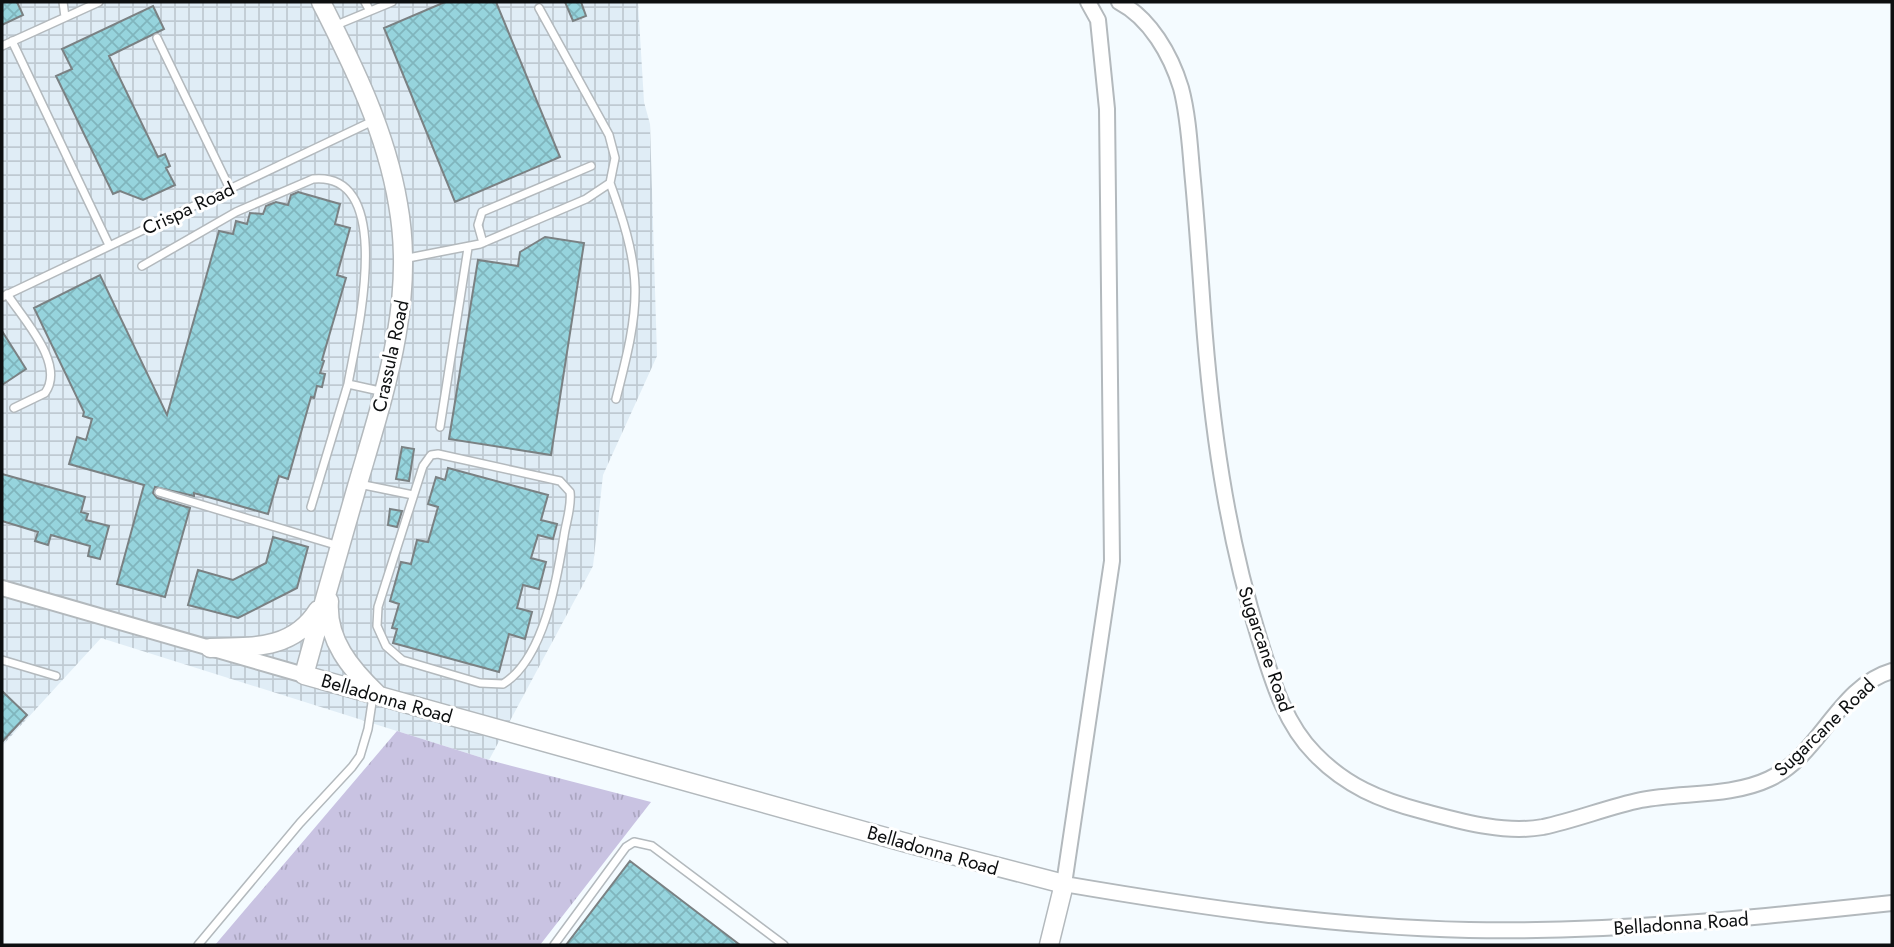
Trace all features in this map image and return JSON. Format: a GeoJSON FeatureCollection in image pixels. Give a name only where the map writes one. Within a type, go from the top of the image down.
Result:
{"type":"FeatureCollection","features":[{"type":"Feature","properties":{"kind":"street","name":"Crassula Road"},"geometry":{"type":"LineString","coordinates":[[304,675],[385,392],[404,284],[399,206],[386,148],[376,120],[321,2]]}},
{"type":"Feature","properties":{"kind":"street"},"geometry":{"type":"LineString","coordinates":[[1049,945],[1064,884],[1112,561],[1107,109],[1098,20],[1088,2]]}},
{"type":"Feature","properties":{"kind":"street","name":"Sugarcane Road"},"geometry":{"type":"LineString","coordinates":[[1119,2],[1148,25],[1162,46],[1180,87],[1190,144],[1209,394],[1225,498],[1246,598],[1280,701],[1296,730],[1332,771],[1375,797],[1425,812],[1491,827],[1541,827],[1638,800],[1745,787],[1769,779],[1800,755],[1860,689],[1880,674],[1892,671]]}},
{"type":"Feature","properties":{"kind":"street","name":"Belladonna Road"},"geometry":{"type":"LineString","coordinates":[[2,588],[376,696],[1064,884],[1200,907],[1314,922],[1469,930],[1573,930],[1723,921],[1892,903]]}},
{"type":"Feature","properties":{"kind":"street"},"geometry":{"type":"LineString","coordinates":[[210,648],[262,646],[282,642],[302,630],[327,590]]}},
{"type":"Feature","properties":{"kind":"street"},"geometry":{"type":"LineString","coordinates":[[327,590],[329,619],[338,648],[376,696]]}},
{"type":"Feature","properties":{"kind":"lane"},"geometry":{"type":"LineString","coordinates":[[63,2],[65,18]]}},
{"type":"Feature","properties":{"kind":"lane"},"geometry":{"type":"LineString","coordinates":[[2,46],[99,2]]}},
{"type":"Feature","properties":{"kind":"lane"},"geometry":{"type":"LineString","coordinates":[[365,2],[370,11]]}},
{"type":"Feature","properties":{"kind":"lane"},"geometry":{"type":"LineString","coordinates":[[334,27],[392,2]]}},
{"type":"Feature","properties":{"kind":"lane"},"geometry":{"type":"LineString","coordinates":[[539,8],[609,135],[615,158],[610,183],[624,224],[635,288],[628,354],[616,399]]}},
{"type":"Feature","properties":{"kind":"lane"},"geometry":{"type":"LineString","coordinates":[[157,38],[230,189]]}},
{"type":"Feature","properties":{"kind":"lane"},"geometry":{"type":"LineString","coordinates":[[12,41],[109,245]]}},
{"type":"Feature","properties":{"kind":"lane","name":"Crispa Road"},"geometry":{"type":"LineString","coordinates":[[4,295],[376,120]]}},
{"type":"Feature","properties":{"kind":"lane"},"geometry":{"type":"LineString","coordinates":[[483,243],[478,225],[482,212],[591,166]]}},
{"type":"Feature","properties":{"kind":"lane"},"geometry":{"type":"LineString","coordinates":[[142,266],[236,212],[313,179],[324,178],[342,183],[355,198],[366,241],[363,299],[348,384],[311,507]]}},
{"type":"Feature","properties":{"kind":"lane"},"geometry":{"type":"LineString","coordinates":[[403,259],[483,243],[586,199],[610,183]]}},
{"type":"Feature","properties":{"kind":"lane"},"geometry":{"type":"LineString","coordinates":[[440,427],[468,248]]}},
{"type":"Feature","properties":{"kind":"lane"},"geometry":{"type":"LineString","coordinates":[[4,295],[49,362],[52,375],[45,393],[13,408]]}},
{"type":"Feature","properties":{"kind":"lane"},"geometry":{"type":"LineString","coordinates":[[348,384],[385,392]]}},
{"type":"Feature","properties":{"kind":"lane"},"geometry":{"type":"LineString","coordinates":[[438,454],[560,481],[568,488],[570,498],[551,603],[537,639],[519,669],[503,684],[480,683],[409,662],[386,646],[376,620],[378,607],[413,495],[426,460],[438,454]]}},
{"type":"Feature","properties":{"kind":"lane"},"geometry":{"type":"LineString","coordinates":[[358,483],[413,495]]}},
{"type":"Feature","properties":{"kind":"lane"},"geometry":{"type":"LineString","coordinates":[[159,492],[340,546]]}},
{"type":"Feature","properties":{"kind":"lane"},"geometry":{"type":"LineString","coordinates":[[2,660],[56,676]]}},
{"type":"Feature","properties":{"kind":"lane"},"geometry":{"type":"LineString","coordinates":[[198,945],[300,823],[352,768],[360,755],[376,696]]}},
{"type":"Feature","properties":{"kind":"lane"},"geometry":{"type":"LineString","coordinates":[[554,945],[626,847],[634,842],[652,846],[784,945]]}},
{"type":"Feature","properties":{"kind":"shaded area"},"geometry":{"type":"Polygon","coordinates":[[[2,2],[638,2],[644,102],[650,124],[657,356],[603,475],[593,566],[489,760],[101,638],[2,746],[2,2]]]}},
{"type":"Feature","properties":{"kind":"green space"},"geometry":{"type":"Polygon","coordinates":[[[397,731],[489,760],[651,802],[540,945],[215,945],[397,731]]]}},
{"type":"Feature","properties":{"kind":"building"},"geometry":{"type":"Polygon","coordinates":[[[2,2],[17,2],[23,15],[2,25],[2,2]]]}},
{"type":"Feature","properties":{"kind":"building"},"geometry":{"type":"Polygon","coordinates":[[[445,2],[496,2],[560,157],[455,202],[384,28],[445,2]]]}},
{"type":"Feature","properties":{"kind":"building"},"geometry":{"type":"Polygon","coordinates":[[[565,2],[581,2],[586,16],[573,21],[565,2]]]}},
{"type":"Feature","properties":{"kind":"building"},"geometry":{"type":"Polygon","coordinates":[[[153,6],[164,29],[109,56],[158,157],[165,154],[170,166],[166,168],[175,185],[143,200],[120,191],[113,194],[56,76],[72,69],[62,49],[153,6]]]}},
{"type":"Feature","properties":{"kind":"building"},"geometry":{"type":"Polygon","coordinates":[[[298,192],[340,204],[335,224],[350,228],[337,275],[346,278],[322,360],[324,361],[320,373],[325,374],[322,387],[317,386],[314,398],[311,397],[288,479],[279,476],[268,514],[194,493],[194,496],[155,487],[153,493],[157,498],[190,508],[165,597],[117,584],[144,485],[69,464],[77,437],[86,440],[92,419],[83,416],[84,412],[34,308],[100,275],[167,415],[219,231],[233,234],[236,221],[247,224],[250,213],[263,214],[266,206],[276,202],[288,205],[291,195],[298,192]]]}},
{"type":"Feature","properties":{"kind":"building"},"geometry":{"type":"Polygon","coordinates":[[[545,237],[584,243],[551,455],[449,439],[478,260],[518,266],[520,252],[545,237]]]}},
{"type":"Feature","properties":{"kind":"building"},"geometry":{"type":"Polygon","coordinates":[[[2,331],[26,369],[2,385],[2,331]]]}},
{"type":"Feature","properties":{"kind":"building"},"geometry":{"type":"Polygon","coordinates":[[[402,447],[414,449],[409,481],[396,479],[402,447]]]}},
{"type":"Feature","properties":{"kind":"building"},"geometry":{"type":"Polygon","coordinates":[[[448,468],[548,495],[541,520],[557,524],[553,539],[538,535],[531,558],[546,562],[539,589],[523,585],[517,608],[532,612],[525,639],[509,634],[499,672],[393,643],[397,629],[392,628],[399,604],[390,601],[401,562],[411,564],[417,540],[428,542],[438,507],[428,504],[436,477],[445,480],[448,468]]]}},
{"type":"Feature","properties":{"kind":"building"},"geometry":{"type":"Polygon","coordinates":[[[2,474],[85,497],[81,512],[88,514],[86,520],[109,526],[100,559],[88,556],[90,546],[51,535],[48,545],[35,541],[38,532],[2,521],[2,474]]]}},
{"type":"Feature","properties":{"kind":"building"},"geometry":{"type":"Polygon","coordinates":[[[390,509],[402,511],[397,527],[388,525],[390,509]]]}},
{"type":"Feature","properties":{"kind":"building"},"geometry":{"type":"Polygon","coordinates":[[[273,537],[308,547],[297,588],[238,618],[188,605],[198,570],[233,580],[266,563],[273,537]]]}},
{"type":"Feature","properties":{"kind":"building"},"geometry":{"type":"Polygon","coordinates":[[[2,691],[27,715],[2,742],[2,691]]]}},
{"type":"Feature","properties":{"kind":"building"},"geometry":{"type":"Polygon","coordinates":[[[630,861],[740,945],[566,945],[630,861]]]}}]}
